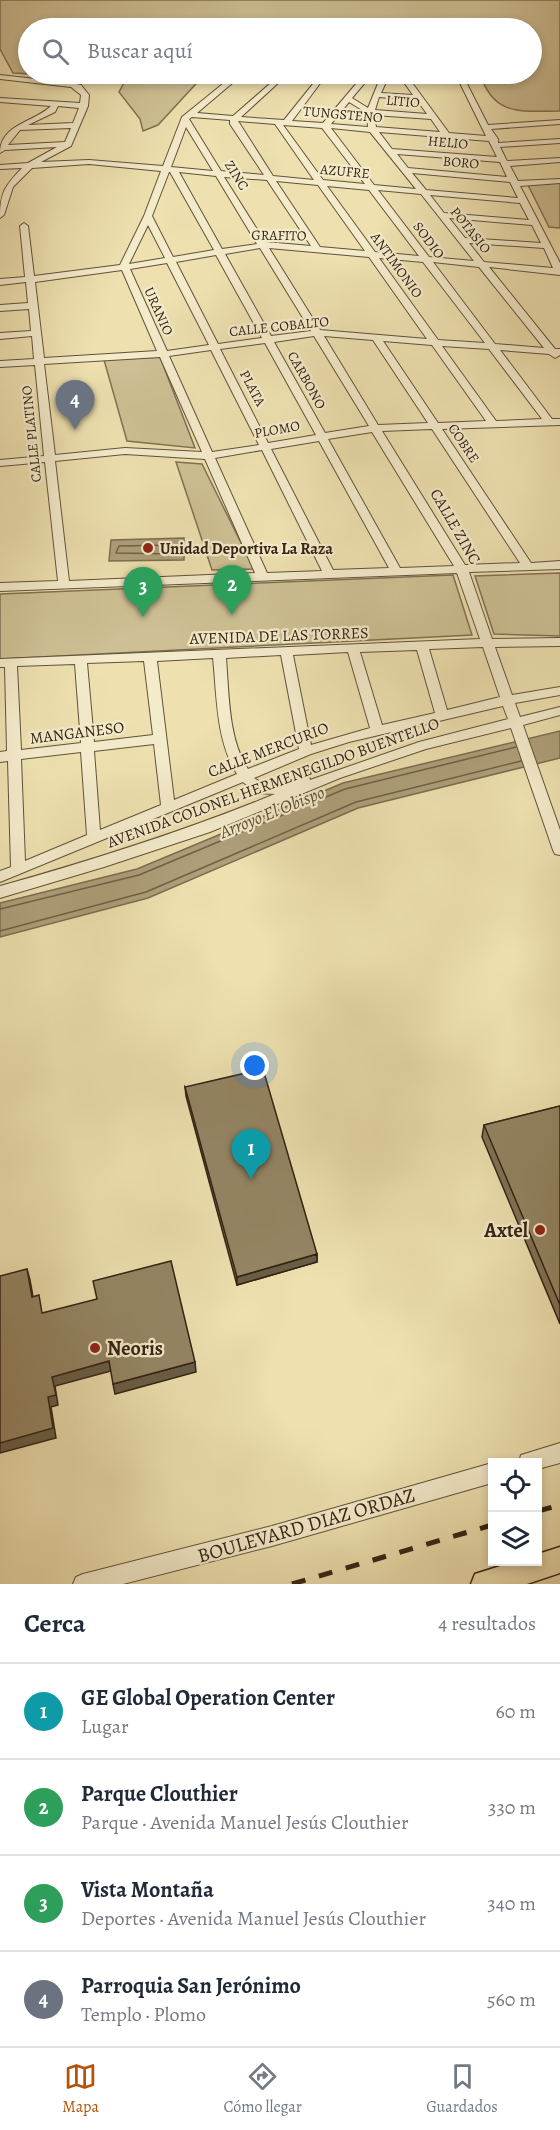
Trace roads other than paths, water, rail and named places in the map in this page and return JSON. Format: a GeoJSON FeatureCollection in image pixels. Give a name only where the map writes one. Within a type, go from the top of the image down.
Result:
{"type":"FeatureCollection","features":[{"type":"Feature","properties":{"kind":"main road"},"geometry":{"type":"LineString","coordinates":[[484,1584],[560,1560]]}},
{"type":"Feature","properties":{"kind":"street"},"geometry":{"type":"LineString","coordinates":[[0,77],[18,79]]}},
{"type":"Feature","properties":{"kind":"street"},"geometry":{"type":"LineString","coordinates":[[1,209],[4,186],[29,166],[68,144],[84,106],[85,94],[78,87],[55,84]]}},
{"type":"Feature","properties":{"kind":"street"},"geometry":{"type":"LineString","coordinates":[[124,266],[148,216],[163,171],[187,117],[227,84]]}},
{"type":"Feature","properties":{"kind":"street"},"geometry":{"type":"LineString","coordinates":[[274,84],[234,119],[236,129],[272,179],[317,249]]}},
{"type":"Feature","properties":{"kind":"street"},"geometry":{"type":"LineString","coordinates":[[282,123],[316,84]]}},
{"type":"Feature","properties":{"kind":"street"},"geometry":{"type":"LineString","coordinates":[[325,126],[360,84]]}},
{"type":"Feature","properties":{"kind":"street"},"geometry":{"type":"LineString","coordinates":[[349,99],[370,112],[381,84]]}},
{"type":"Feature","properties":{"kind":"street"},"geometry":{"type":"LineString","coordinates":[[409,84],[447,136]]}},
{"type":"Feature","properties":{"kind":"street"},"geometry":{"type":"LineString","coordinates":[[463,84],[488,127],[547,246],[556,256],[560,272]]}},
{"type":"Feature","properties":{"kind":"street"},"geometry":{"type":"LineString","coordinates":[[377,95],[419,98]]}},
{"type":"Feature","properties":{"kind":"street"},"geometry":{"type":"LineString","coordinates":[[0,100],[84,106]]}},
{"type":"Feature","properties":{"kind":"street"},"geometry":{"type":"LineString","coordinates":[[2,149],[17,128],[52,110],[56,104]]}},
{"type":"Feature","properties":{"kind":"street","name":"LITIO"},"geometry":{"type":"LineString","coordinates":[[370,112],[433,117]]}},
{"type":"Feature","properties":{"kind":"street","name":"POTASIO"},"geometry":{"type":"LineString","coordinates":[[370,112],[369,123],[373,130],[556,352],[560,361]]}},
{"type":"Feature","properties":{"kind":"street","name":"TUNGSTENO"},"geometry":{"type":"LineString","coordinates":[[187,117],[325,126],[495,142],[560,141]]}},
{"type":"Feature","properties":{"kind":"street","name":"ZINC"},"geometry":{"type":"LineString","coordinates":[[187,117],[265,245]]}},
{"type":"Feature","properties":{"kind":"street"},"geometry":{"type":"LineString","coordinates":[[488,127],[560,122]]}},
{"type":"Feature","properties":{"kind":"street","name":"ANTIMONIO"},"geometry":{"type":"LineString","coordinates":[[282,123],[321,183],[493,424]]}},
{"type":"Feature","properties":{"kind":"street"},"geometry":{"type":"LineString","coordinates":[[17,128],[76,125]]}},
{"type":"Feature","properties":{"kind":"street","name":"SODIO"},"geometry":{"type":"LineString","coordinates":[[325,126],[492,346],[555,423]]}},
{"type":"Feature","properties":{"kind":"street"},"geometry":{"type":"LineString","coordinates":[[2,149],[68,144]]}},
{"type":"Feature","properties":{"kind":"street","name":"HELIO"},"geometry":{"type":"LineString","coordinates":[[390,151],[505,162],[560,160]]}},
{"type":"Feature","properties":{"kind":"street","name":"AZUFRE"},"geometry":{"type":"LineString","coordinates":[[0,167],[89,162],[163,171],[525,201]]}},
{"type":"Feature","properties":{"kind":"street","name":"BORO"},"geometry":{"type":"LineString","coordinates":[[406,170],[515,182],[560,180]]}},
{"type":"Feature","properties":{"kind":"street","name":"CARBONO"},"geometry":{"type":"LineString","coordinates":[[174,171],[397,572]]}},
{"type":"Feature","properties":{"kind":"street"},"geometry":{"type":"LineString","coordinates":[[442,215],[536,224]]}},
{"type":"Feature","properties":{"kind":"street","name":"PLATA"},"geometry":{"type":"LineString","coordinates":[[148,216],[267,446],[330,575]]}},
{"type":"Feature","properties":{"kind":"street","name":"CALLE PLATINO"},"geometry":{"type":"LineString","coordinates":[[24,226],[64,585]]}},
{"type":"Feature","properties":{"kind":"street"},"geometry":{"type":"LineString","coordinates":[[462,240],[547,246]]}},
{"type":"Feature","properties":{"kind":"street","name":"GRAFITO"},"geometry":{"type":"LineString","coordinates":[[0,282],[30,280],[265,245],[560,272]]}},
{"type":"Feature","properties":{"kind":"street","name":"CALLE ZINC"},"geometry":{"type":"LineString","coordinates":[[265,245],[462,569],[560,850]]}},
{"type":"Feature","properties":{"kind":"street","name":"URANIO"},"geometry":{"type":"LineString","coordinates":[[124,266],[263,578]]}},
{"type":"Feature","properties":{"kind":"street"},"geometry":{"type":"LineString","coordinates":[[0,308],[32,306]]}},
{"type":"Feature","properties":{"kind":"street"},"geometry":{"type":"LineString","coordinates":[[0,336],[36,333]]}},
{"type":"Feature","properties":{"kind":"street","name":"CALLE COBALTO"},"geometry":{"type":"LineString","coordinates":[[0,364],[163,354],[317,333],[556,352]]}},
{"type":"Feature","properties":{"kind":"street","name":"COBRE"},"geometry":{"type":"LineString","coordinates":[[375,336],[528,567]]}},
{"type":"Feature","properties":{"kind":"street","name":"PLOMO"},"geometry":{"type":"LineString","coordinates":[[0,463],[125,451],[209,456],[376,428],[555,423]]}},
{"type":"Feature","properties":{"kind":"street"},"geometry":{"type":"LineString","coordinates":[[0,588],[560,566]]}},
{"type":"Feature","properties":{"kind":"street","name":"AVENIDA DE LAS TORRES"},"geometry":{"type":"LineString","coordinates":[[6,663],[489,642],[560,642]]}},
{"type":"Feature","properties":{"kind":"street"},"geometry":{"type":"LineString","coordinates":[[422,646],[443,717]]}},
{"type":"Feature","properties":{"kind":"street"},"geometry":{"type":"LineString","coordinates":[[353,648],[377,731]]}},
{"type":"Feature","properties":{"kind":"street"},"geometry":{"type":"LineString","coordinates":[[286,651],[306,751]]}},
{"type":"Feature","properties":{"kind":"street"},"geometry":{"type":"LineString","coordinates":[[219,654],[233,752],[239,769],[256,788],[266,791],[306,778],[335,775]]}},
{"type":"Feature","properties":{"kind":"street"},"geometry":{"type":"LineString","coordinates":[[150,657],[168,808]]}},
{"type":"Feature","properties":{"kind":"street"},"geometry":{"type":"LineString","coordinates":[[81,660],[93,838]]}},
{"type":"Feature","properties":{"kind":"street"},"geometry":{"type":"LineString","coordinates":[[6,663],[7,756],[18,869]]}},
{"type":"Feature","properties":{"kind":"street","name":"CALLE MERCURIO"},"geometry":{"type":"LineString","coordinates":[[0,877],[306,751],[377,731],[508,700],[560,691]]}},
{"type":"Feature","properties":{"kind":"street"},"geometry":{"type":"LineString","coordinates":[[459,734],[466,727],[496,716],[494,709],[483,706]]}},
{"type":"Feature","properties":{"kind":"street","name":"AVENIDA COLONEL HERMENEGILDO BUENTELLO"},"geometry":{"type":"LineString","coordinates":[[0,892],[104,862],[205,828],[335,775],[459,734],[516,726],[560,711]]}},
{"type":"Feature","properties":{"kind":"street","name":"MANGANESO"},"geometry":{"type":"LineString","coordinates":[[7,756],[159,739]]}},
{"type":"Feature","properties":{"kind":"street"},"geometry":{"type":"LineString","coordinates":[[542,1458],[560,1453]]}},
{"type":"Feature","properties":{"kind":"street","name":"BOULEVARD DIAZ ORDAZ"},"geometry":{"type":"LineString","coordinates":[[83,1584],[272,1536],[488,1474]]}},
{"type":"Feature","properties":{"kind":"water"},"geometry":{"type":"Polygon","coordinates":[[[184,538],[184,560],[109,561],[111,540],[184,538]]]}},
{"type":"Feature","properties":{"kind":"water"},"geometry":{"type":"Polygon","coordinates":[[[560,731],[560,758],[358,808],[148,898],[0,937],[0,903],[137,869],[343,783],[560,731]]]}},
{"type":"Feature","properties":{"kind":"railway"},"geometry":{"type":"LineString","coordinates":[[542,1510],[560,1505]]}},
{"type":"Feature","properties":{"kind":"railway"},"geometry":{"type":"LineString","coordinates":[[292,1584],[488,1526]]}},
{"type":"Feature","properties":{"kind":"place","name":"Parroquia San Jerónimo"},"geometry":{"type":"Point","coordinates":[75,430]}},
{"type":"Feature","properties":{"kind":"place","name":"Unidad Deportiva La Raza"},"geometry":{"type":"Point","coordinates":[148,548]}},
{"type":"Feature","properties":{"kind":"place","name":"Parque Clouthier"},"geometry":{"type":"Point","coordinates":[232,615]}},
{"type":"Feature","properties":{"kind":"place","name":"Vista Montaña"},"geometry":{"type":"Point","coordinates":[143,617]}},
{"type":"Feature","properties":{"kind":"place","name":"GE Global Operation Center"},"geometry":{"type":"Point","coordinates":[251,1179]}},
{"type":"Feature","properties":{"kind":"place","name":"Axtel"},"geometry":{"type":"Point","coordinates":[540,1230]}},
{"type":"Feature","properties":{"kind":"place","name":"Neoris"},"geometry":{"type":"Point","coordinates":[95,1348]}},
{"type":"Feature","properties":{"kind":"water label","name":"Arroyo El Obispo"},"geometry":{"type":"Point","coordinates":[272,812]}}]}
